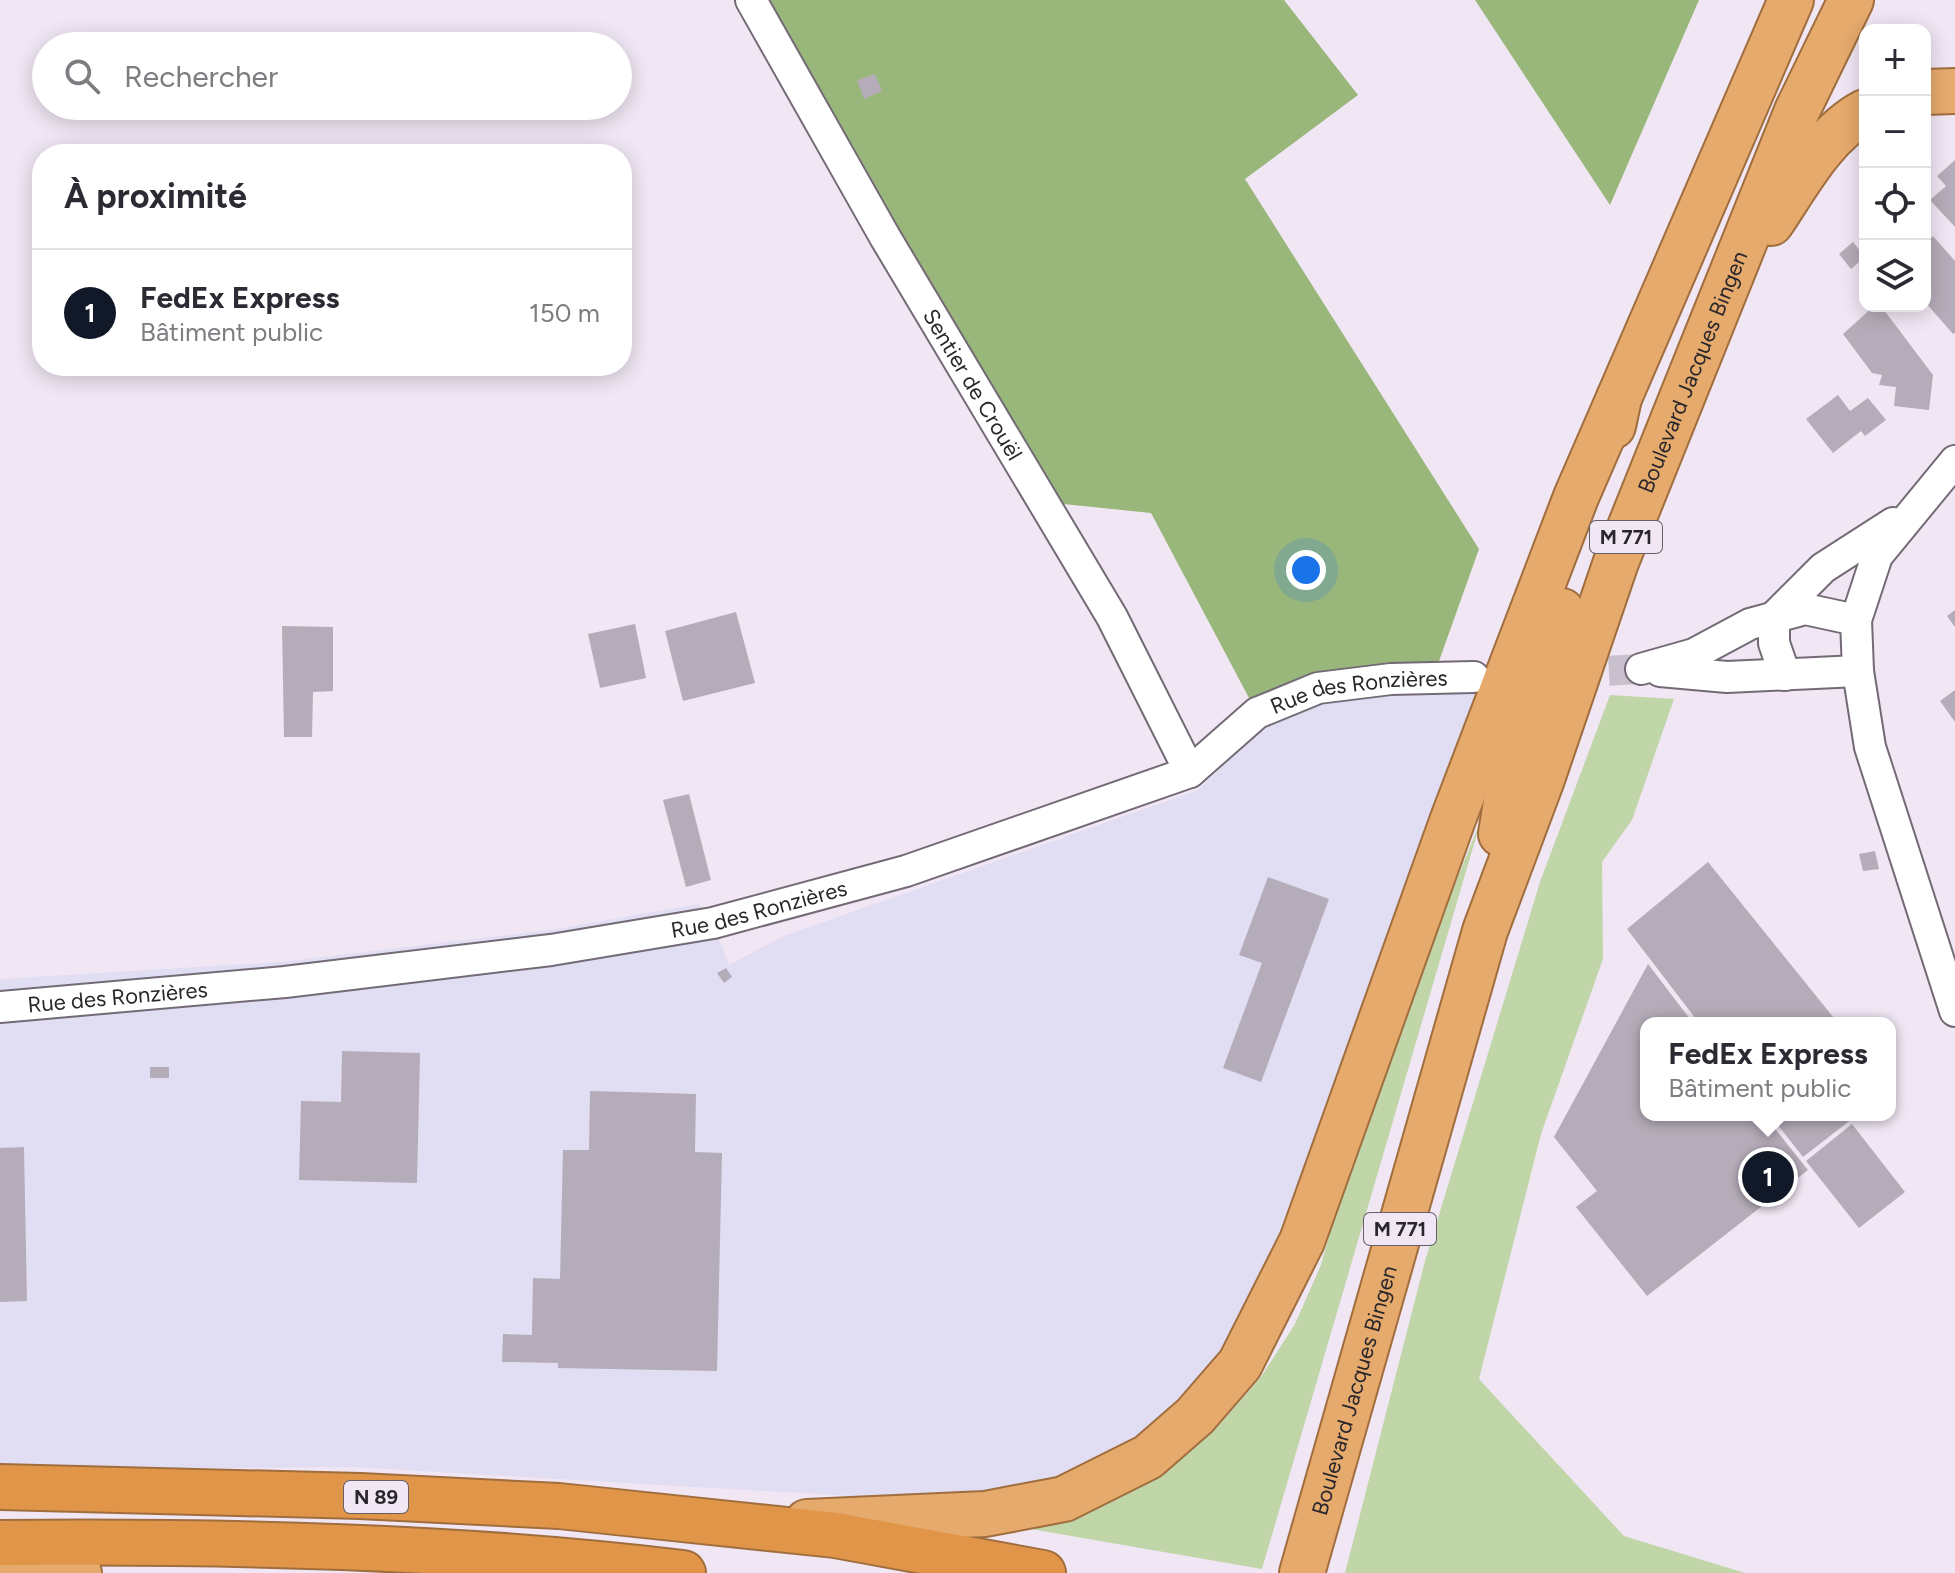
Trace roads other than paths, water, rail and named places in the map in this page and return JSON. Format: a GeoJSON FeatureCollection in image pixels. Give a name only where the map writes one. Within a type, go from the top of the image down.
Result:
{"type":"FeatureCollection","features":[{"type":"Feature","properties":{"kind":"highway","name":"Boulevard Jacques Bingen"},"geometry":{"type":"LineString","coordinates":[[1485,931],[1511,770],[1594,511],[1619,398],[1791,0]]}},
{"type":"Feature","properties":{"kind":"highway","name":"Boulevard Jacques Bingen"},"geometry":{"type":"LineString","coordinates":[[1302,1573],[1485,931],[1542,779],[1616,562],[1797,111],[1851,0]]}},
{"type":"Feature","properties":{"kind":"highway"},"geometry":{"type":"LineString","coordinates":[[1931,92],[1955,91]]}},
{"type":"Feature","properties":{"kind":"highway"},"geometry":{"type":"LineString","coordinates":[[1720,298],[1813,163],[1833,138],[1859,116]]}},
{"type":"Feature","properties":{"kind":"highway"},"geometry":{"type":"LineString","coordinates":[[750,1525],[985,1514],[1064,1499],[1148,1457],[1195,1416],[1240,1364],[1302,1241],[1458,804],[1576,497],[1619,398]]}},
{"type":"Feature","properties":{"kind":"highway","name":"N 89"},"geometry":{"type":"LineString","coordinates":[[0,1487],[360,1496],[513,1504],[835,1535],[1043,1573]]}},
{"type":"Feature","properties":{"kind":"highway"},"geometry":{"type":"LineString","coordinates":[[0,1543],[154,1542],[401,1550],[683,1573]]}},
{"type":"Feature","properties":{"kind":"highway"},"geometry":{"type":"LineString","coordinates":[[0,1571],[79,1573]]}},
{"type":"Feature","properties":{"kind":"street","name":"Sentier de Crouël"},"geometry":{"type":"LineString","coordinates":[[751,0],[885,237],[1112,617],[1190,772]]}},
{"type":"Feature","properties":{"kind":"street"},"geometry":{"type":"LineString","coordinates":[[1955,461],[1877,556],[1856,620],[1858,671],[1870,747],[1955,1011]]}},
{"type":"Feature","properties":{"kind":"street"},"geometry":{"type":"LineString","coordinates":[[1785,675],[1774,643],[1774,617],[1823,568],[1912,511]]}},
{"type":"Feature","properties":{"kind":"street"},"geometry":{"type":"LineString","coordinates":[[1856,620],[1805,609],[1750,624],[1694,654],[1641,669],[1727,677],[1858,671]]}},
{"type":"Feature","properties":{"kind":"street","name":"Rue des Ronzières"},"geometry":{"type":"LineString","coordinates":[[0,1007],[301,980],[551,950],[713,923],[906,871],[1190,772],[1257,713],[1318,688],[1391,679],[1474,677]]}},
{"type":"Feature","properties":{"kind":"tunnel"},"geometry":{"type":"LineString","coordinates":[[1564,673],[1641,669]]}},
{"type":"Feature","properties":{"kind":"place","name":"FedEx Express"},"geometry":{"type":"Point","coordinates":[1768,1177]}}]}
